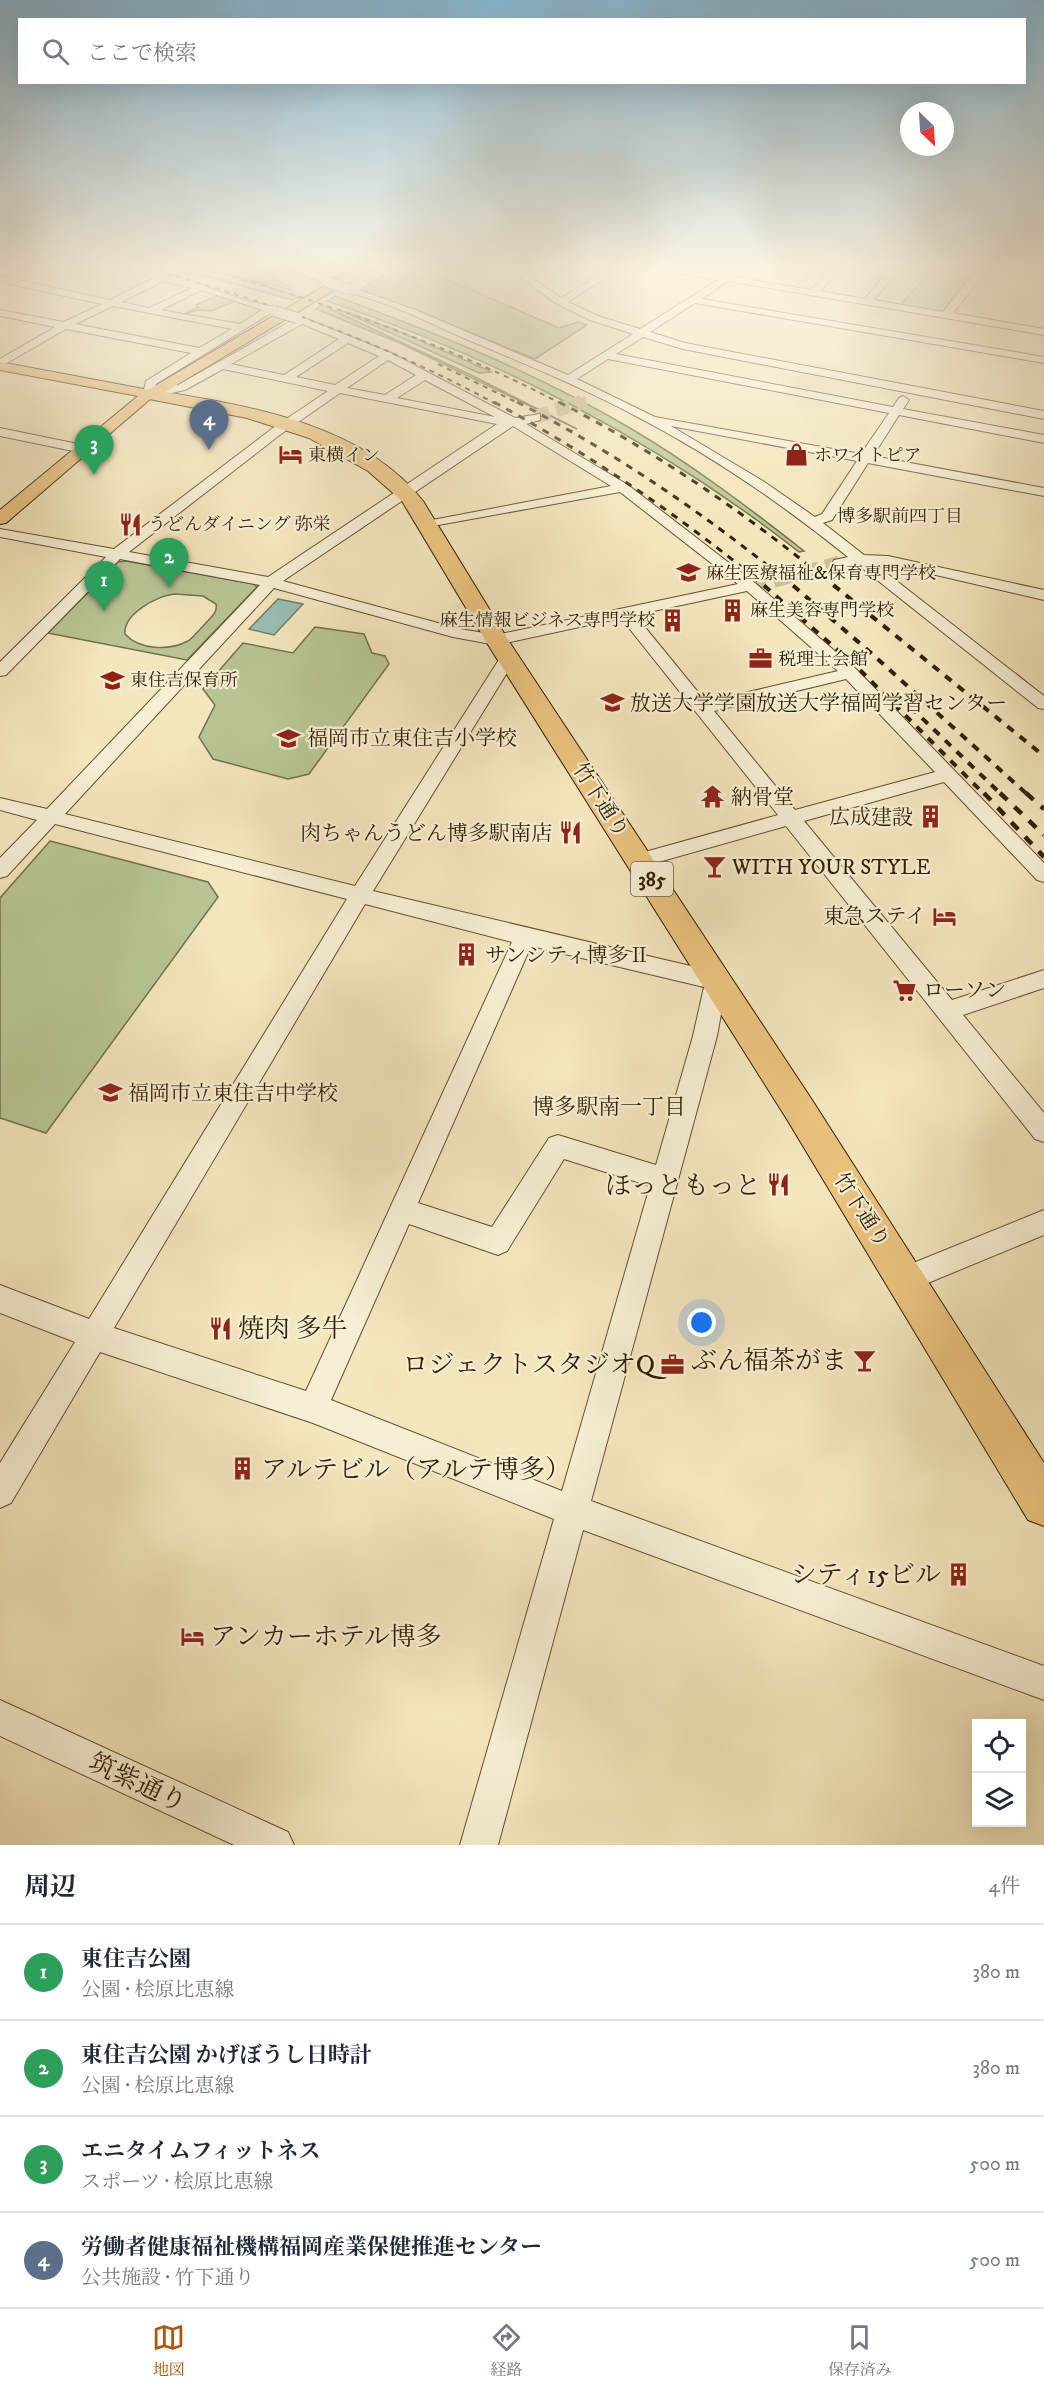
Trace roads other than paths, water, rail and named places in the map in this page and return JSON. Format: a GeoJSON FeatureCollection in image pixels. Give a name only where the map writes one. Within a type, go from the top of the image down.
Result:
{"type":"FeatureCollection","features":[{"type":"Feature","properties":{"kind":"highway"},"geometry":{"type":"LineString","coordinates":[[149,394],[221,352]]}},
{"type":"Feature","properties":{"kind":"highway","name":"竹下通り"},"geometry":{"type":"LineString","coordinates":[[149,394],[236,410],[287,424],[343,447],[405,491],[502,649],[641,860],[906,1279],[1044,1504]]}},
{"type":"Feature","properties":{"kind":"main road","name":"竹下通り"},"geometry":{"type":"LineString","coordinates":[[0,365],[149,394]]}},
{"type":"Feature","properties":{"kind":"main road"},"geometry":{"type":"LineString","coordinates":[[0,519],[149,394]]}},
{"type":"Feature","properties":{"kind":"street"},"geometry":{"type":"LineString","coordinates":[[0,365],[21,352]]}},
{"type":"Feature","properties":{"kind":"street"},"geometry":{"type":"LineString","coordinates":[[201,352],[150,382],[149,394],[181,388],[241,352]]}},
{"type":"Feature","properties":{"kind":"street"},"geometry":{"type":"LineString","coordinates":[[285,379],[327,352]]}},
{"type":"Feature","properties":{"kind":"street"},"geometry":{"type":"LineString","coordinates":[[380,352],[567,452],[623,488],[750,586],[850,673],[1044,875]]}},
{"type":"Feature","properties":{"kind":"street"},"geometry":{"type":"LineString","coordinates":[[507,352],[570,379],[651,419],[758,484],[813,522],[1044,704]]}},
{"type":"Feature","properties":{"kind":"street"},"geometry":{"type":"LineString","coordinates":[[570,379],[613,352]]}},
{"type":"Feature","properties":{"kind":"street"},"geometry":{"type":"LineString","coordinates":[[714,352],[1042,415],[1044,400]]}},
{"type":"Feature","properties":{"kind":"street"},"geometry":{"type":"LineString","coordinates":[[1006,352],[1044,360]]}},
{"type":"Feature","properties":{"kind":"street"},"geometry":{"type":"LineString","coordinates":[[0,671],[117,554],[287,424],[387,355]]}},
{"type":"Feature","properties":{"kind":"street"},"geometry":{"type":"LineString","coordinates":[[607,356],[1044,439]]}},
{"type":"Feature","properties":{"kind":"street"},"geometry":{"type":"LineString","coordinates":[[219,365],[488,420],[512,422],[536,417]]}},
{"type":"Feature","properties":{"kind":"street"},"geometry":{"type":"LineString","coordinates":[[386,400],[424,375]]}},
{"type":"Feature","properties":{"kind":"street"},"geometry":{"type":"LineString","coordinates":[[813,522],[827,517],[868,458],[909,390]]}},
{"type":"Feature","properties":{"kind":"street"},"geometry":{"type":"LineString","coordinates":[[590,400],[605,396]]}},
{"type":"Feature","properties":{"kind":"street"},"geometry":{"type":"LineString","coordinates":[[651,419],[672,420],[1044,492]]}},
{"type":"Feature","properties":{"kind":"street"},"geometry":{"type":"LineString","coordinates":[[0,871],[271,582],[512,422]]}},
{"type":"Feature","properties":{"kind":"street"},"geometry":{"type":"LineString","coordinates":[[0,432],[83,448]]}},
{"type":"Feature","properties":{"kind":"street"},"geometry":{"type":"LineString","coordinates":[[427,525],[623,488]]}},
{"type":"Feature","properties":{"kind":"street"},"geometry":{"type":"LineString","coordinates":[[0,533],[271,582],[459,634],[502,649],[625,613],[750,586]]}},
{"type":"Feature","properties":{"kind":"street"},"geometry":{"type":"LineString","coordinates":[[839,563],[859,559],[888,560],[1044,595]]}},
{"type":"Feature","properties":{"kind":"street"},"geometry":{"type":"LineString","coordinates":[[625,613],[1044,1131]]}},
{"type":"Feature","properties":{"kind":"street"},"geometry":{"type":"LineString","coordinates":[[0,1492],[360,895],[502,649]]}},
{"type":"Feature","properties":{"kind":"street"},"geometry":{"type":"LineString","coordinates":[[703,708],[850,673]]}},
{"type":"Feature","properties":{"kind":"street"},"geometry":{"type":"LineString","coordinates":[[641,860],[946,775]]}},
{"type":"Feature","properties":{"kind":"street"},"geometry":{"type":"LineString","coordinates":[[0,804],[525,937],[716,981],[705,1036],[479,1845]]}},
{"type":"Feature","properties":{"kind":"street"},"geometry":{"type":"LineString","coordinates":[[313,1408],[525,937]]}},
{"type":"Feature","properties":{"kind":"street"},"geometry":{"type":"LineString","coordinates":[[947,1011],[1044,979]]}},
{"type":"Feature","properties":{"kind":"street"},"geometry":{"type":"LineString","coordinates":[[402,1209],[498,1242],[558,1146],[664,1179]]}},
{"type":"Feature","properties":{"kind":"street"},"geometry":{"type":"LineString","coordinates":[[906,1279],[1044,1222]]}},
{"type":"Feature","properties":{"kind":"street"},"geometry":{"type":"LineString","coordinates":[[0,1299],[93,1335],[313,1408],[571,1510],[1044,1683]]}},
{"type":"Feature","properties":{"kind":"street","name":"筑紫通り"},"geometry":{"type":"LineString","coordinates":[[0,1718],[275,1845]]}},
{"type":"Feature","properties":{"kind":"water"},"geometry":{"type":"Polygon","coordinates":[[[278,599],[303,604],[274,635],[249,629],[278,599]]]}},
{"type":"Feature","properties":{"kind":"tunnel"},"geometry":{"type":"LineString","coordinates":[[577,404],[590,400]]}},
{"type":"Feature","properties":{"kind":"tunnel"},"geometry":{"type":"LineString","coordinates":[[536,417],[582,402]]}},
{"type":"Feature","properties":{"kind":"tunnel"},"geometry":{"type":"LineString","coordinates":[[785,577],[839,563]]}},
{"type":"Feature","properties":{"kind":"tunnel"},"geometry":{"type":"LineString","coordinates":[[750,586],[791,575]]}},
{"type":"Feature","properties":{"kind":"railway"},"geometry":{"type":"LineString","coordinates":[[389,352],[496,404]]}},
{"type":"Feature","properties":{"kind":"railway"},"geometry":{"type":"LineString","coordinates":[[451,352],[562,404]]}},
{"type":"Feature","properties":{"kind":"railway"},"geometry":{"type":"LineString","coordinates":[[438,364],[520,404]]}},
{"type":"Feature","properties":{"kind":"railway"},"geometry":{"type":"LineString","coordinates":[[494,402],[562,441],[628,484],[692,529],[754,577]]}},
{"type":"Feature","properties":{"kind":"railway"},"geometry":{"type":"LineString","coordinates":[[517,402],[621,461],[719,528],[782,577]]}},
{"type":"Feature","properties":{"kind":"railway"},"geometry":{"type":"LineString","coordinates":[[559,402],[663,461],[761,528],[823,577]]}},
{"type":"Feature","properties":{"kind":"railway"},"geometry":{"type":"LineString","coordinates":[[752,575],[858,668],[985,795]]}},
{"type":"Feature","properties":{"kind":"railway"},"geometry":{"type":"LineString","coordinates":[[781,575],[1028,795]]}},
{"type":"Feature","properties":{"kind":"railway"},"geometry":{"type":"LineString","coordinates":[[821,575],[1044,756]]}},
{"type":"Feature","properties":{"kind":"railway"},"geometry":{"type":"LineString","coordinates":[[899,696],[1002,795]]}},
{"type":"Feature","properties":{"kind":"railway"},"geometry":{"type":"LineString","coordinates":[[984,793],[1044,857]]}},
{"type":"Feature","properties":{"kind":"railway"},"geometry":{"type":"LineString","coordinates":[[1000,793],[1044,835]]}},
{"type":"Feature","properties":{"kind":"railway"},"geometry":{"type":"LineString","coordinates":[[1026,793],[1044,809]]}},
{"type":"Feature","properties":{"kind":"place","name":"労働者健康福祉機構福岡産業保健推進センター"},"geometry":{"type":"Point","coordinates":[209,450]}},
{"type":"Feature","properties":{"kind":"place","name":"東横イン"},"geometry":{"type":"Point","coordinates":[290,455]}},
{"type":"Feature","properties":{"kind":"place","name":"ホワイトピア"},"geometry":{"type":"Point","coordinates":[796,455]}},
{"type":"Feature","properties":{"kind":"place","name":"エニタイムフィットネス"},"geometry":{"type":"Point","coordinates":[94,475]}},
{"type":"Feature","properties":{"kind":"place","name":"うどんダイニング 弥栄"},"geometry":{"type":"Point","coordinates":[130,524]}},
{"type":"Feature","properties":{"kind":"place","name":"麻生医療福祉&保育専門学校"},"geometry":{"type":"Point","coordinates":[688,573]}},
{"type":"Feature","properties":{"kind":"place","name":"東住吉公園 かげぼうし日時計"},"geometry":{"type":"Point","coordinates":[169,588]}},
{"type":"Feature","properties":{"kind":"place","name":"麻生美容専門学校"},"geometry":{"type":"Point","coordinates":[732,610]}},
{"type":"Feature","properties":{"kind":"place","name":"東住吉公園"},"geometry":{"type":"Point","coordinates":[104,611]}},
{"type":"Feature","properties":{"kind":"place","name":"麻生情報ビジネス専門学校"},"geometry":{"type":"Point","coordinates":[673,620]}},
{"type":"Feature","properties":{"kind":"place","name":"税理士会館"},"geometry":{"type":"Point","coordinates":[760,659]}},
{"type":"Feature","properties":{"kind":"place","name":"東住吉保育所"},"geometry":{"type":"Point","coordinates":[112,680]}},
{"type":"Feature","properties":{"kind":"place","name":"放送大学学園放送大学福岡学習センター"},"geometry":{"type":"Point","coordinates":[612,703]}},
{"type":"Feature","properties":{"kind":"place","name":"福岡市立東住吉小学校"},"geometry":{"type":"Point","coordinates":[289,738]}},
{"type":"Feature","properties":{"kind":"place","name":"納骨堂"},"geometry":{"type":"Point","coordinates":[713,797]}},
{"type":"Feature","properties":{"kind":"place","name":"広成建設"},"geometry":{"type":"Point","coordinates":[931,817]}},
{"type":"Feature","properties":{"kind":"place","name":"肉ちゃんうどん博多駅南店"},"geometry":{"type":"Point","coordinates":[570,833]}},
{"type":"Feature","properties":{"kind":"place","name":"WITH YOUR STYLE"},"geometry":{"type":"Point","coordinates":[714,867]}},
{"type":"Feature","properties":{"kind":"place","name":"東急ステイ"},"geometry":{"type":"Point","coordinates":[944,916]}},
{"type":"Feature","properties":{"kind":"place","name":"サンシティ博多Ⅱ"},"geometry":{"type":"Point","coordinates":[467,955]}},
{"type":"Feature","properties":{"kind":"place","name":"ローソン"},"geometry":{"type":"Point","coordinates":[905,990]}},
{"type":"Feature","properties":{"kind":"place","name":"福岡市立東住吉中学校"},"geometry":{"type":"Point","coordinates":[110,1093]}},
{"type":"Feature","properties":{"kind":"place","name":"ほっともっと"},"geometry":{"type":"Point","coordinates":[779,1185]}},
{"type":"Feature","properties":{"kind":"place","name":"焼肉 多牛"},"geometry":{"type":"Point","coordinates":[220,1328]}},
{"type":"Feature","properties":{"kind":"place","name":"ぶん福茶がま"},"geometry":{"type":"Point","coordinates":[865,1360]}},
{"type":"Feature","properties":{"kind":"place","name":"ロジェクトスタジオQ"},"geometry":{"type":"Point","coordinates":[673,1364]}},
{"type":"Feature","properties":{"kind":"place","name":"アルテビル（アルテ博多）"},"geometry":{"type":"Point","coordinates":[243,1469]}},
{"type":"Feature","properties":{"kind":"place","name":"シティ15ビル"},"geometry":{"type":"Point","coordinates":[959,1574]}},
{"type":"Feature","properties":{"kind":"place","name":"アンカーホテル博多"},"geometry":{"type":"Point","coordinates":[192,1636]}},
{"type":"Feature","properties":{"kind":"district","name":"博多駅前四丁目"},"geometry":{"type":"Point","coordinates":[900,516]}},
{"type":"Feature","properties":{"kind":"district","name":"博多駅南一丁目"},"geometry":{"type":"Point","coordinates":[609,1106]}}]}
